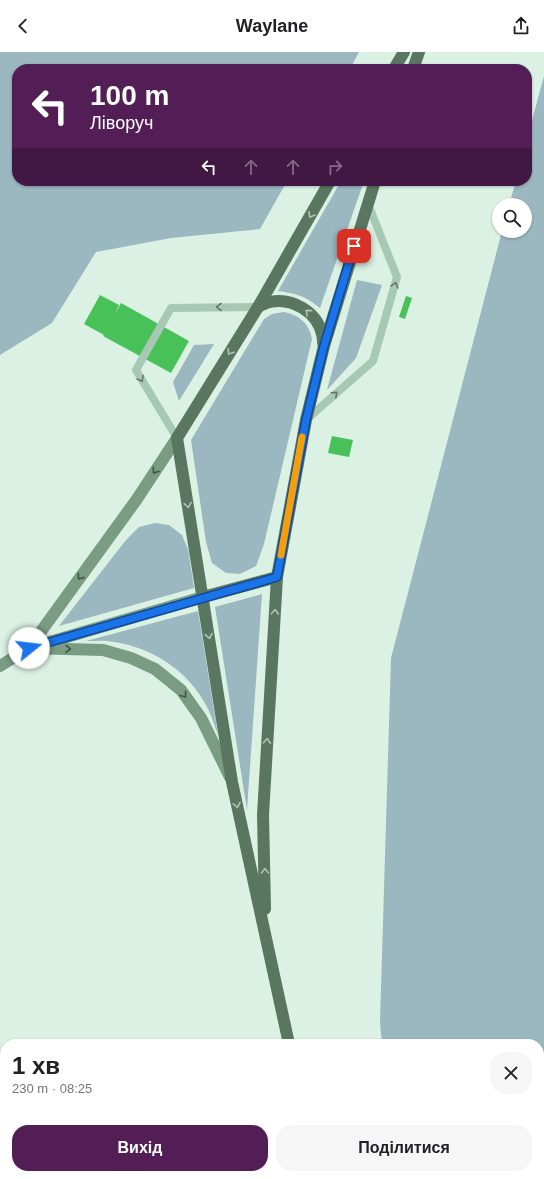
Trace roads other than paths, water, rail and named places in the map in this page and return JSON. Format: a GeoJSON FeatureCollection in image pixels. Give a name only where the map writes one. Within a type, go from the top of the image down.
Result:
{"type":"FeatureCollection","features":[{"type":"Feature","properties":{"kind":"main road"},"geometry":{"type":"LineString","coordinates":[[397,64],[404,52]]}},
{"type":"Feature","properties":{"kind":"main road"},"geometry":{"type":"LineString","coordinates":[[415,64],[419,52]]}},
{"type":"Feature","properties":{"kind":"main road"},"geometry":{"type":"LineString","coordinates":[[288,1039],[232,782],[177,438],[258,307],[327,186]]}},
{"type":"Feature","properties":{"kind":"main road"},"geometry":{"type":"LineString","coordinates":[[266,938],[263,815],[277,577],[306,420],[324,346],[373,186]]}},
{"type":"Feature","properties":{"kind":"main road"},"geometry":{"type":"LineString","coordinates":[[258,307],[271,302],[284,301],[297,304],[308,311],[317,321],[322,333],[324,346]]}},
{"type":"Feature","properties":{"kind":"main road"},"geometry":{"type":"LineString","coordinates":[[203,597],[277,577]]}},
{"type":"Feature","properties":{"kind":"street"},"geometry":{"type":"LineString","coordinates":[[29,648],[137,499],[177,438]]}},
{"type":"Feature","properties":{"kind":"street"},"geometry":{"type":"LineString","coordinates":[[0,666],[29,648],[203,597]]}},
{"type":"Feature","properties":{"kind":"street"},"geometry":{"type":"LineString","coordinates":[[29,648],[103,650],[131,658],[155,669],[181,690],[201,718],[232,782]]}},
{"type":"Feature","properties":{"kind":"lane"},"geometry":{"type":"LineString","coordinates":[[306,420],[373,361],[397,277],[367,203]]}},
{"type":"Feature","properties":{"kind":"lane"},"geometry":{"type":"LineString","coordinates":[[177,438],[136,370],[171,308],[258,307]]}}]}
